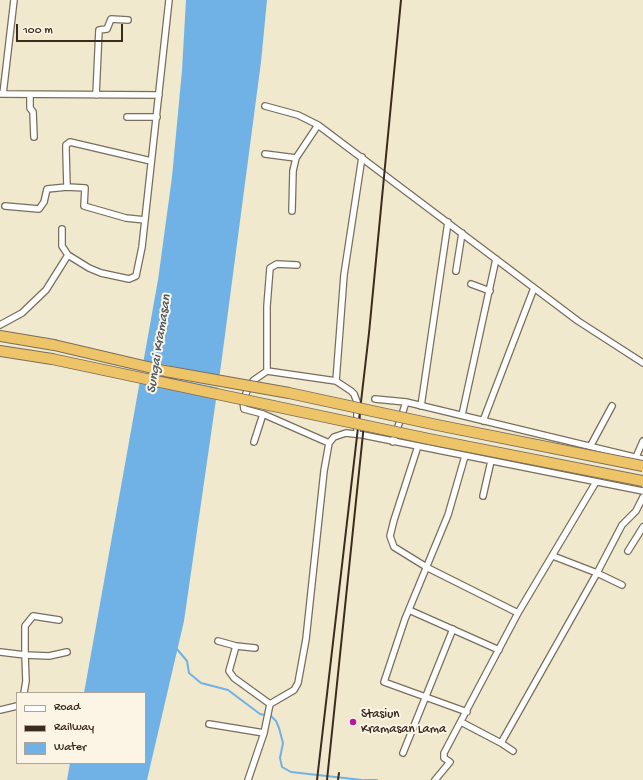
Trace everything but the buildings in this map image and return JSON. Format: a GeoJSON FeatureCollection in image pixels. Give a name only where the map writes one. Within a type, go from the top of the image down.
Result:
{"type":"FeatureCollection","features":[{"type":"Feature","properties":{"kind":"highway"},"geometry":{"type":"LineString","coordinates":[[0,336],[54,345],[166,371],[289,393],[445,427],[643,466]]}},
{"type":"Feature","properties":{"kind":"highway"},"geometry":{"type":"LineString","coordinates":[[0,351],[52,359],[429,439],[643,481]]}},
{"type":"Feature","properties":{"kind":"street"},"geometry":{"type":"LineString","coordinates":[[14,0],[2,94],[159,95]]}},
{"type":"Feature","properties":{"kind":"street"},"geometry":{"type":"LineString","coordinates":[[62,228],[62,246],[68,255],[94,271],[129,279],[134,278],[140,262],[157,117],[168,0]]}},
{"type":"Feature","properties":{"kind":"street"},"geometry":{"type":"LineString","coordinates":[[96,95],[99,30],[107,29],[111,19],[128,20]]}},
{"type":"Feature","properties":{"kind":"street"},"geometry":{"type":"LineString","coordinates":[[30,94],[30,108],[33,112],[34,136]]}},
{"type":"Feature","properties":{"kind":"street"},"geometry":{"type":"LineString","coordinates":[[265,106],[298,115],[318,125],[578,321],[643,363]]}},
{"type":"Feature","properties":{"kind":"street"},"geometry":{"type":"LineString","coordinates":[[127,117],[157,117]]}},
{"type":"Feature","properties":{"kind":"street"},"geometry":{"type":"LineString","coordinates":[[292,211],[293,171],[296,158],[318,125]]}},
{"type":"Feature","properties":{"kind":"street"},"geometry":{"type":"LineString","coordinates":[[67,187],[66,145],[70,142],[151,161]]}},
{"type":"Feature","properties":{"kind":"street"},"geometry":{"type":"LineString","coordinates":[[264,154],[296,158]]}},
{"type":"Feature","properties":{"kind":"street"},"geometry":{"type":"LineString","coordinates":[[336,382],[344,275],[362,157]]}},
{"type":"Feature","properties":{"kind":"street"},"geometry":{"type":"LineString","coordinates":[[5,206],[39,209],[44,202],[47,189],[67,187],[85,188],[84,206],[126,218],[145,220]]}},
{"type":"Feature","properties":{"kind":"street"},"geometry":{"type":"LineString","coordinates":[[421,406],[448,222]]}},
{"type":"Feature","properties":{"kind":"street"},"geometry":{"type":"LineString","coordinates":[[456,272],[462,233]]}},
{"type":"Feature","properties":{"kind":"street"},"geometry":{"type":"LineString","coordinates":[[0,325],[22,313],[46,290],[68,255]]}},
{"type":"Feature","properties":{"kind":"street"},"geometry":{"type":"LineString","coordinates":[[462,415],[496,259]]}},
{"type":"Feature","properties":{"kind":"street"},"geometry":{"type":"LineString","coordinates":[[267,371],[270,268],[278,264],[297,265]]}},
{"type":"Feature","properties":{"kind":"street"},"geometry":{"type":"LineString","coordinates":[[471,284],[490,291]]}},
{"type":"Feature","properties":{"kind":"street"},"geometry":{"type":"LineString","coordinates":[[483,421],[534,288]]}},
{"type":"Feature","properties":{"kind":"street"},"geometry":{"type":"LineString","coordinates":[[329,443],[262,414],[244,409],[243,402],[254,380],[267,371],[336,382],[351,391],[356,398],[357,434]]}},
{"type":"Feature","properties":{"kind":"street"},"geometry":{"type":"LineString","coordinates":[[375,399],[406,402],[591,445],[643,459]]}},
{"type":"Feature","properties":{"kind":"street"},"geometry":{"type":"LineString","coordinates":[[393,442],[406,402]]}},
{"type":"Feature","properties":{"kind":"street"},"geometry":{"type":"LineString","coordinates":[[591,445],[612,406]]}},
{"type":"Feature","properties":{"kind":"street"},"geometry":{"type":"LineString","coordinates":[[254,442],[262,414]]}},
{"type":"Feature","properties":{"kind":"street"},"geometry":{"type":"LineString","coordinates":[[248,780],[264,733],[270,704],[294,690],[299,676],[306,639],[324,472],[329,443],[334,437],[346,433],[357,434],[643,491]]}},
{"type":"Feature","properties":{"kind":"street"},"geometry":{"type":"LineString","coordinates":[[636,457],[643,441]]}},
{"type":"Feature","properties":{"kind":"street"},"geometry":{"type":"LineString","coordinates":[[418,446],[390,536],[394,547],[428,568],[518,613]]}},
{"type":"Feature","properties":{"kind":"street"},"geometry":{"type":"LineString","coordinates":[[465,456],[448,516],[428,568],[409,610],[384,682],[426,696],[466,712]]}},
{"type":"Feature","properties":{"kind":"street"},"geometry":{"type":"LineString","coordinates":[[483,496],[491,461]]}},
{"type":"Feature","properties":{"kind":"street"},"geometry":{"type":"LineString","coordinates":[[435,780],[450,762],[444,758],[444,753],[518,613],[596,482]]}},
{"type":"Feature","properties":{"kind":"street"},"geometry":{"type":"LineString","coordinates":[[501,743],[597,573],[622,525],[636,511],[643,497]]}},
{"type":"Feature","properties":{"kind":"street"},"geometry":{"type":"LineString","coordinates":[[628,551],[643,527]]}},
{"type":"Feature","properties":{"kind":"street"},"geometry":{"type":"LineString","coordinates":[[553,556],[597,573],[622,585]]}},
{"type":"Feature","properties":{"kind":"street"},"geometry":{"type":"LineString","coordinates":[[409,610],[499,650]]}},
{"type":"Feature","properties":{"kind":"street"},"geometry":{"type":"LineString","coordinates":[[24,692],[26,681],[24,633],[27,622],[32,616],[59,620]]}},
{"type":"Feature","properties":{"kind":"street"},"geometry":{"type":"LineString","coordinates":[[403,753],[453,629]]}},
{"type":"Feature","properties":{"kind":"street"},"geometry":{"type":"LineString","coordinates":[[218,641],[236,646],[255,648]]}},
{"type":"Feature","properties":{"kind":"street"},"geometry":{"type":"LineString","coordinates":[[236,646],[229,667],[231,675],[270,704]]}},
{"type":"Feature","properties":{"kind":"street"},"geometry":{"type":"LineString","coordinates":[[0,652],[49,656],[67,652]]}},
{"type":"Feature","properties":{"kind":"street"},"geometry":{"type":"LineString","coordinates":[[0,710],[16,706]]}},
{"type":"Feature","properties":{"kind":"street"},"geometry":{"type":"LineString","coordinates":[[461,722],[513,751]]}},
{"type":"Feature","properties":{"kind":"street"},"geometry":{"type":"LineString","coordinates":[[209,724],[264,733]]}},
{"type":"Feature","properties":{"kind":"water","name":"Sungai Kramasan"},"geometry":{"type":"Polygon","coordinates":[[[186,0],[267,0],[261,62],[221,365],[184,621],[147,780],[67,780],[70,764],[146,764],[146,692],[84,692],[158,280],[172,177],[182,70],[186,0]]]}},
{"type":"Feature","properties":{"kind":"pier"},"geometry":{"type":"Polygon","coordinates":[[[141,360],[221,376],[220,388],[139,372],[141,360]]]}},
{"type":"Feature","properties":{"kind":"waterway"},"geometry":{"type":"LineString","coordinates":[[176,648],[187,661],[189,673],[201,683],[228,690],[260,714],[271,716],[276,721],[283,743],[280,758],[282,767],[291,772],[362,780]]}},
{"type":"Feature","properties":{"kind":"waterway"},"geometry":{"type":"LineString","coordinates":[[364,780],[377,780]]}},
{"type":"Feature","properties":{"kind":"railway"},"geometry":{"type":"LineString","coordinates":[[317,780],[369,333],[401,0]]}},
{"type":"Feature","properties":{"kind":"railway"},"geometry":{"type":"LineString","coordinates":[[327,780],[364,424]]}},
{"type":"Feature","properties":{"kind":"railway"},"geometry":{"type":"LineString","coordinates":[[338,780],[339,773]]}},
{"type":"Feature","properties":{"kind":"place","name":"Stasiun Kramasan Lama"},"geometry":{"type":"Point","coordinates":[353,722]}}]}
